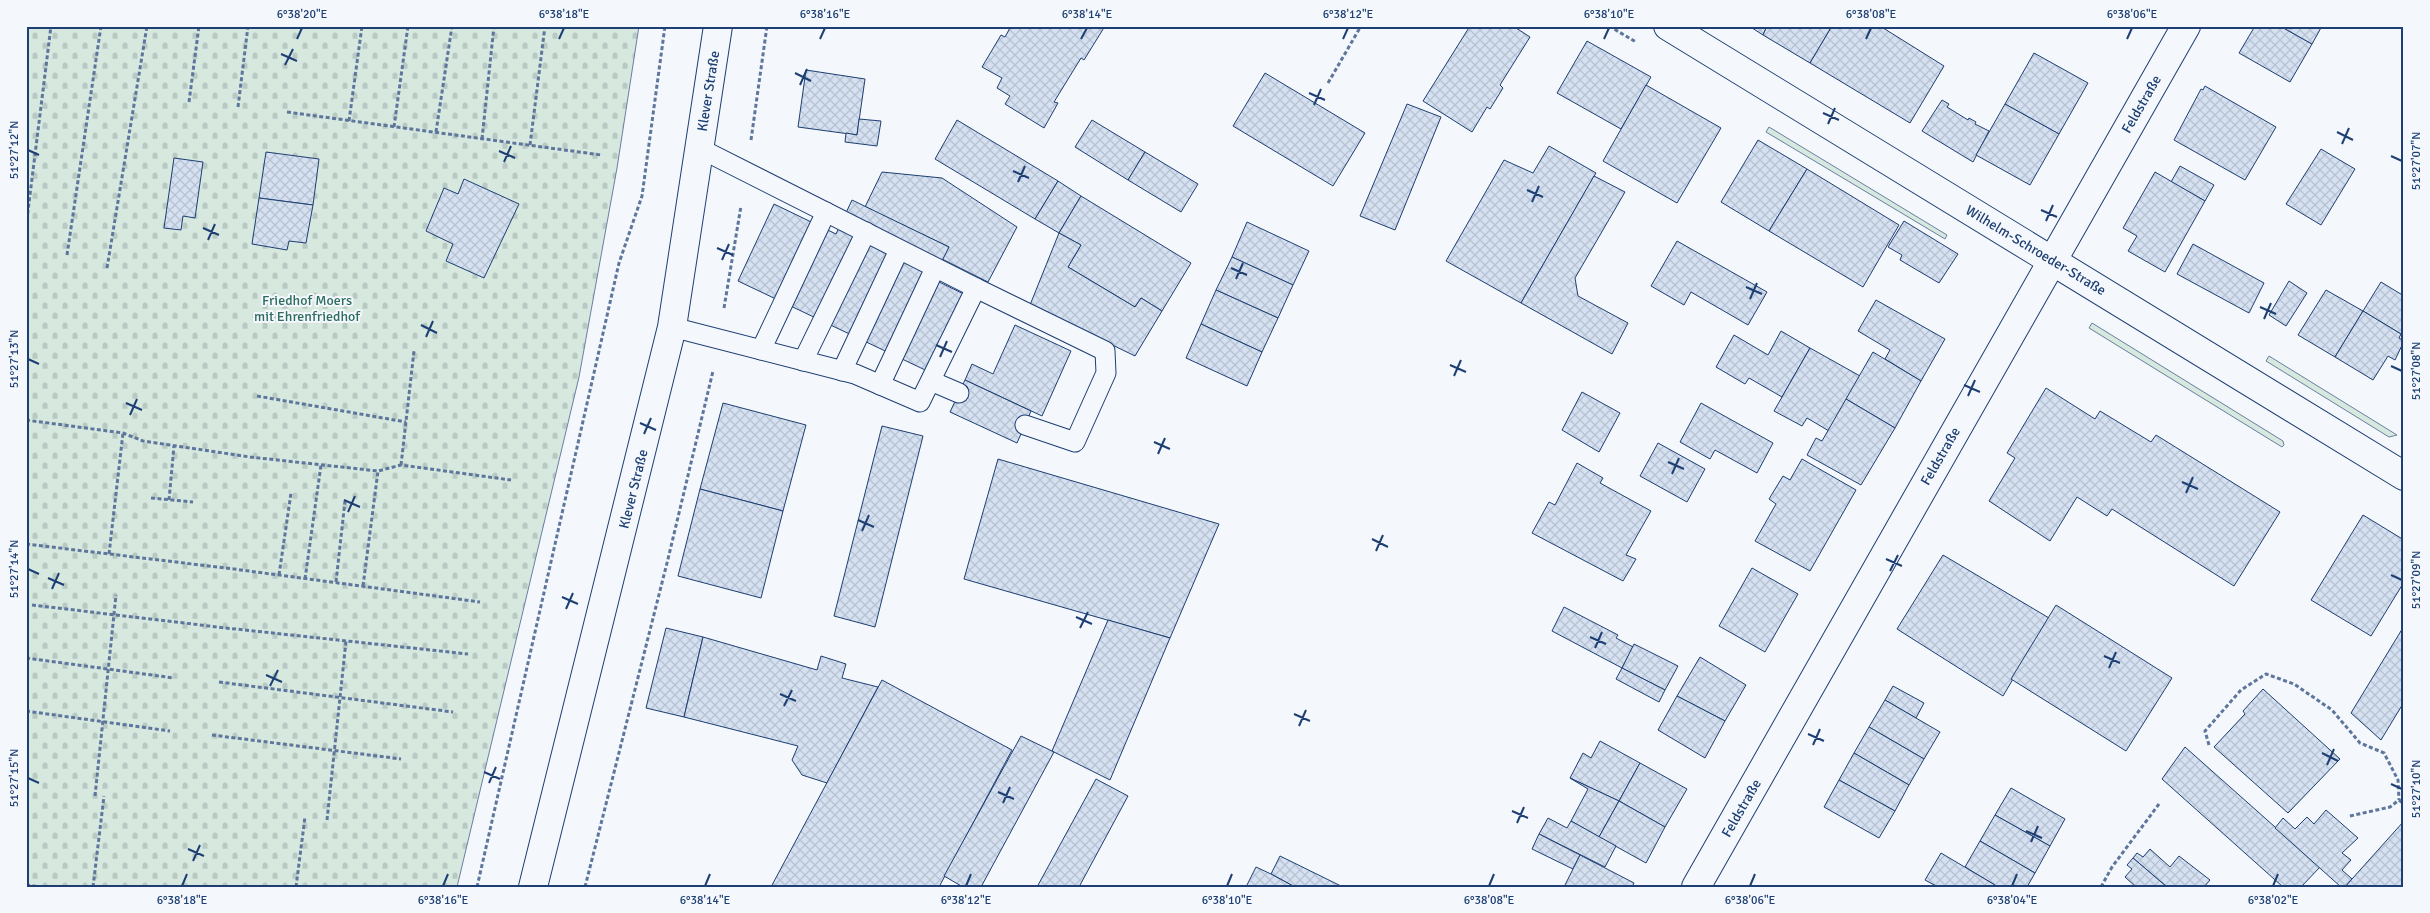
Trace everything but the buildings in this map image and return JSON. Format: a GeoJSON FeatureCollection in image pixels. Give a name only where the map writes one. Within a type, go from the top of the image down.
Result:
{"type":"FeatureCollection","features":[{"type":"Feature","properties":{"kind":"main road","name":"Klever Straße"},"geometry":{"type":"LineString","coordinates":[[536,885],[672,327],[718,26]]}},
{"type":"Feature","properties":{"kind":"main road","name":"Wilhelm-Schroeder-Straße"},"geometry":{"type":"LineString","coordinates":[[1668,26],[2403,473]]}},
{"type":"Feature","properties":{"kind":"main road","name":"Feldstraße"},"geometry":{"type":"LineString","coordinates":[[1696,887],[2186,26]]}},
{"type":"Feature","properties":{"kind":"lane"},"geometry":{"type":"LineString","coordinates":[[699,148],[899,250],[1105,351],[1106,373],[1075,442],[1025,425]]}},
{"type":"Feature","properties":{"kind":"lane"},"geometry":{"type":"LineString","coordinates":[[761,350],[826,212]]}},
{"type":"Feature","properties":{"kind":"lane"},"geometry":{"type":"LineString","coordinates":[[804,361],[866,232]]}},
{"type":"Feature","properties":{"kind":"lane"},"geometry":{"type":"LineString","coordinates":[[842,371],[899,250]]}},
{"type":"Feature","properties":{"kind":"lane"},"geometry":{"type":"LineString","coordinates":[[880,385],[935,268]]}},
{"type":"Feature","properties":{"kind":"lane"},"geometry":{"type":"LineString","coordinates":[[672,327],[842,371],[920,402],[976,288]]}},
{"type":"Feature","properties":{"kind":"lane"},"geometry":{"type":"LineString","coordinates":[[931,381],[958,393]]}},
{"type":"Feature","properties":{"kind":"path"},"geometry":{"type":"LineString","coordinates":[[26,227],[51,26]]}},
{"type":"Feature","properties":{"kind":"path"},"geometry":{"type":"LineString","coordinates":[[67,255],[101,26]]}},
{"type":"Feature","properties":{"kind":"path"},"geometry":{"type":"LineString","coordinates":[[107,268],[147,26]]}},
{"type":"Feature","properties":{"kind":"path"},"geometry":{"type":"LineString","coordinates":[[189,102],[200,26]]}},
{"type":"Feature","properties":{"kind":"path"},"geometry":{"type":"LineString","coordinates":[[238,107],[248,26]]}},
{"type":"Feature","properties":{"kind":"path"},"geometry":{"type":"LineString","coordinates":[[348,121],[362,26]]}},
{"type":"Feature","properties":{"kind":"path"},"geometry":{"type":"LineString","coordinates":[[394,127],[408,26]]}},
{"type":"Feature","properties":{"kind":"path"},"geometry":{"type":"LineString","coordinates":[[436,132],[452,26]]}},
{"type":"Feature","properties":{"kind":"path"},"geometry":{"type":"LineString","coordinates":[[482,139],[494,26]]}},
{"type":"Feature","properties":{"kind":"path"},"geometry":{"type":"LineString","coordinates":[[530,145],[545,26]]}},
{"type":"Feature","properties":{"kind":"path"},"geometry":{"type":"LineString","coordinates":[[477,887],[619,263],[642,196],[665,26]]}},
{"type":"Feature","properties":{"kind":"path"},"geometry":{"type":"LineString","coordinates":[[584,887],[668,559],[719,339],[747,173],[767,26]]}},
{"type":"Feature","properties":{"kind":"path"},"geometry":{"type":"LineString","coordinates":[[1328,83],[1361,26]]}},
{"type":"Feature","properties":{"kind":"path"},"geometry":{"type":"LineString","coordinates":[[287,112],[601,155]]}},
{"type":"Feature","properties":{"kind":"path"},"geometry":{"type":"LineString","coordinates":[[400,465],[414,351]]}},
{"type":"Feature","properties":{"kind":"path"},"geometry":{"type":"LineString","coordinates":[[257,396],[406,422]]}},
{"type":"Feature","properties":{"kind":"path"},"geometry":{"type":"LineString","coordinates":[[26,420],[123,433],[143,442],[321,465],[378,471],[400,465],[510,480]]}},
{"type":"Feature","properties":{"kind":"path"},"geometry":{"type":"LineString","coordinates":[[109,554],[123,433]]}},
{"type":"Feature","properties":{"kind":"path"},"geometry":{"type":"LineString","coordinates":[[169,500],[174,446]]}},
{"type":"Feature","properties":{"kind":"path"},"geometry":{"type":"LineString","coordinates":[[305,579],[321,465]]}},
{"type":"Feature","properties":{"kind":"path"},"geometry":{"type":"LineString","coordinates":[[363,586],[378,471]]}},
{"type":"Feature","properties":{"kind":"path"},"geometry":{"type":"LineString","coordinates":[[279,575],[291,493]]}},
{"type":"Feature","properties":{"kind":"path"},"geometry":{"type":"LineString","coordinates":[[151,498],[193,502]]}},
{"type":"Feature","properties":{"kind":"path"},"geometry":{"type":"LineString","coordinates":[[336,582],[345,501]]}},
{"type":"Feature","properties":{"kind":"path"},"geometry":{"type":"LineString","coordinates":[[26,544],[336,582],[480,602]]}},
{"type":"Feature","properties":{"kind":"path"},"geometry":{"type":"LineString","coordinates":[[95,796],[116,594]]}},
{"type":"Feature","properties":{"kind":"path"},"geometry":{"type":"LineString","coordinates":[[32,604],[114,615],[468,654]]}},
{"type":"Feature","properties":{"kind":"path"},"geometry":{"type":"LineString","coordinates":[[327,820],[346,641]]}},
{"type":"Feature","properties":{"kind":"path"},"geometry":{"type":"LineString","coordinates":[[26,658],[174,678]]}},
{"type":"Feature","properties":{"kind":"path"},"geometry":{"type":"LineString","coordinates":[[2208,745],[2205,731],[2241,690],[2266,674],[2294,684],[2332,710],[2360,743],[2384,753],[2398,780],[2399,800],[2404,804]]}},
{"type":"Feature","properties":{"kind":"path"},"geometry":{"type":"LineString","coordinates":[[219,682],[453,712]]}},
{"type":"Feature","properties":{"kind":"path"},"geometry":{"type":"LineString","coordinates":[[26,711],[170,731]]}},
{"type":"Feature","properties":{"kind":"path"},"geometry":{"type":"LineString","coordinates":[[212,735],[401,759]]}},
{"type":"Feature","properties":{"kind":"path"},"geometry":{"type":"LineString","coordinates":[[93,887],[104,796]]}},
{"type":"Feature","properties":{"kind":"path"},"geometry":{"type":"LineString","coordinates":[[2350,816],[2390,807],[2399,800]]}},
{"type":"Feature","properties":{"kind":"path"},"geometry":{"type":"LineString","coordinates":[[2102,887],[2112,867],[2159,804]]}},
{"type":"Feature","properties":{"kind":"path"},"geometry":{"type":"LineString","coordinates":[[296,887],[305,817]]}},
{"type":"Feature","properties":{"kind":"path"},"geometry":{"type":"LineString","coordinates":[[26,885],[41,887]]}},
{"type":"Feature","properties":{"kind":"green space","name":"Friedhof Moers mit Ehrenfriedhof"},"geometry":{"type":"Polygon","coordinates":[[[26,26],[639,26],[617,168],[579,377],[457,887],[26,887],[26,26]]]}},
{"type":"Feature","properties":{"kind":"green space"},"geometry":{"type":"Polygon","coordinates":[[[1769,127],[1947,235],[1945,239],[1766,132],[1769,127]]]}},
{"type":"Feature","properties":{"kind":"green space"},"geometry":{"type":"Polygon","coordinates":[[[2092,323],[2283,441],[2284,445],[2282,447],[2089,328],[2092,323]]]}},
{"type":"Feature","properties":{"kind":"green space"},"geometry":{"type":"Polygon","coordinates":[[[2269,356],[2397,435],[2389,437],[2266,361],[2269,356]]]}}]}
